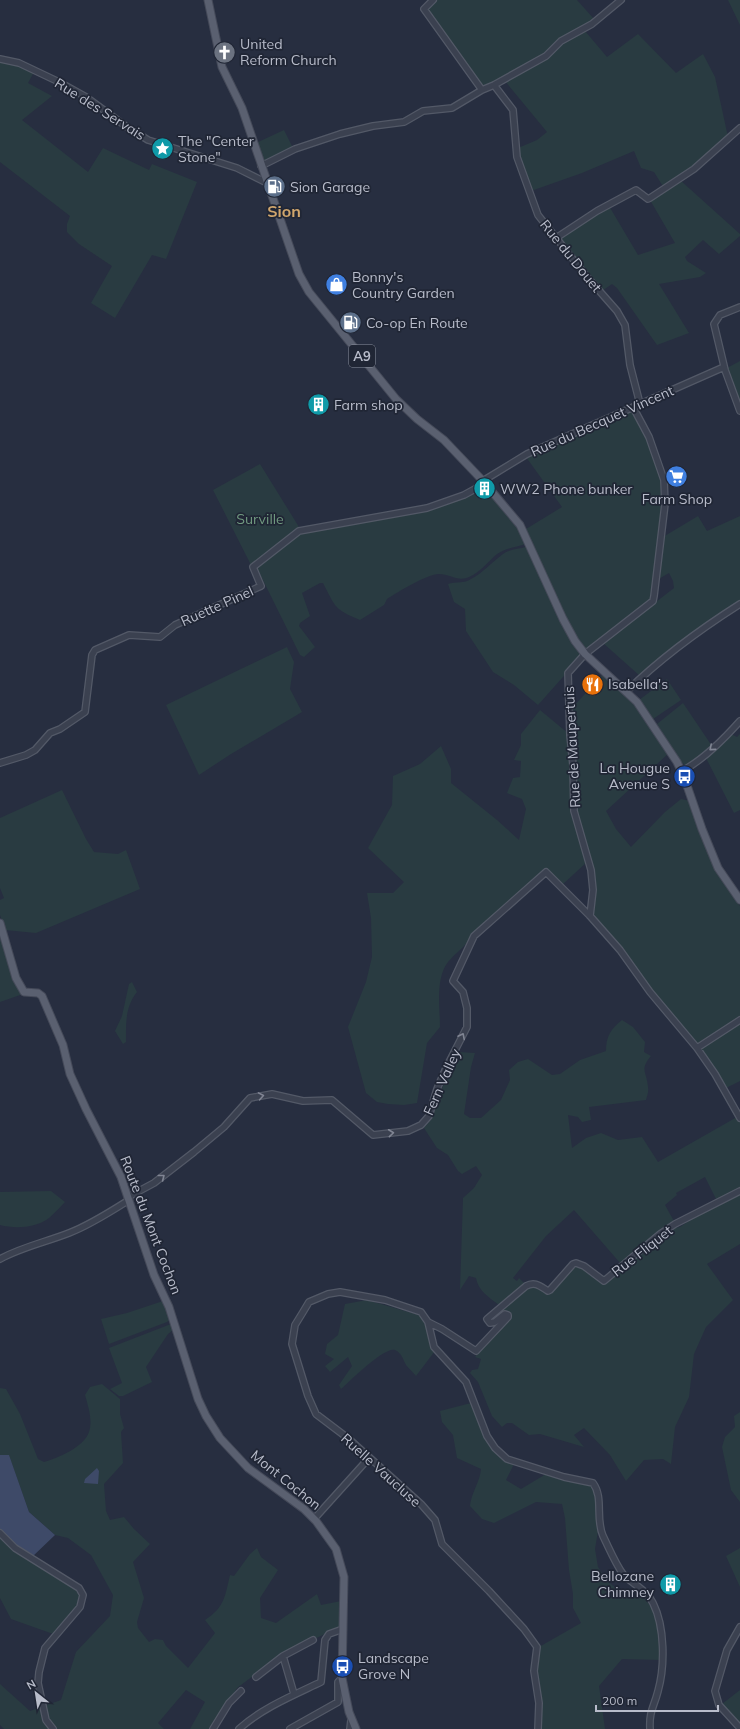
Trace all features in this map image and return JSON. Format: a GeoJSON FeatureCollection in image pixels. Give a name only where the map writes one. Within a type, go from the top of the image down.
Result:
{"type":"FeatureCollection","features":[{"type":"Feature","properties":{"kind":"main road","name":"A9"},"geometry":{"type":"LineString","coordinates":[[208,0],[220,62],[242,108],[300,274],[309,292],[396,399],[417,419],[444,440],[483,481],[520,525],[575,641],[585,654],[627,691],[637,702],[674,756],[682,772],[702,829],[718,868],[740,900]]}},
{"type":"Feature","properties":{"kind":"main road","name":"Route du Mont Cochon"},"geometry":{"type":"LineString","coordinates":[[0,923],[16,978],[24,992],[38,993],[42,996],[63,1045],[70,1074],[86,1110],[121,1177],[154,1275],[169,1307]]}},
{"type":"Feature","properties":{"kind":"main road","name":"Mont Cochon"},"geometry":{"type":"LineString","coordinates":[[169,1307],[198,1399],[206,1416],[220,1438],[248,1468],[292,1500],[314,1519],[330,1538],[340,1557],[344,1577],[342,1678],[351,1720],[356,1729]]}},
{"type":"Feature","properties":{"kind":"street"},"geometry":{"type":"LineString","coordinates":[[433,0],[424,9],[482,90]]}},
{"type":"Feature","properties":{"kind":"street"},"geometry":{"type":"LineString","coordinates":[[261,166],[295,149],[348,132],[373,126],[404,122],[424,110],[452,108],[482,90],[494,85],[546,56],[561,41],[592,24],[621,0]]}},
{"type":"Feature","properties":{"kind":"street","name":"Rue des Servais"},"geometry":{"type":"LineString","coordinates":[[0,59],[20,63],[59,82],[86,98],[148,140],[237,168],[267,183]]}},
{"type":"Feature","properties":{"kind":"street","name":"Rue du Douet"},"geometry":{"type":"LineString","coordinates":[[494,85],[513,110],[517,157],[538,216],[617,311],[625,325],[630,364],[640,404]]}},
{"type":"Feature","properties":{"kind":"street"},"geometry":{"type":"LineString","coordinates":[[556,238],[597,211],[636,190],[650,198],[694,169],[740,128]]}},
{"type":"Feature","properties":{"kind":"street"},"geometry":{"type":"LineString","coordinates":[[740,307],[720,315],[714,324],[724,366],[740,411]]}},
{"type":"Feature","properties":{"kind":"street","name":"Rue du Becquet Vincent"},"geometry":{"type":"LineString","coordinates":[[483,481],[527,454],[724,366]]}},
{"type":"Feature","properties":{"kind":"street","name":"Rue de Maupertuis"},"geometry":{"type":"LineString","coordinates":[[590,916],[593,890],[590,870],[574,811],[574,765],[570,735],[568,673],[585,654],[653,601],[665,504],[664,480],[649,437],[633,407]]}},
{"type":"Feature","properties":{"kind":"street","name":"Ruette Pinel"},"geometry":{"type":"LineString","coordinates":[[0,763],[26,755],[36,750],[50,733],[60,729],[85,712],[92,655],[95,650],[129,635],[160,637],[175,625],[261,586],[253,567],[299,531],[427,508],[464,495],[475,489],[483,481]]}},
{"type":"Feature","properties":{"kind":"street"},"geometry":{"type":"LineString","coordinates":[[627,691],[667,655],[693,635],[740,604]]}},
{"type":"Feature","properties":{"kind":"street"},"geometry":{"type":"LineString","coordinates":[[682,772],[689,768],[713,747],[740,721]]}},
{"type":"Feature","properties":{"kind":"street","name":"Fern Valley"},"geometry":{"type":"LineString","coordinates":[[129,1198],[154,1183],[194,1152],[224,1127],[250,1098],[272,1094],[303,1101],[332,1100],[373,1135],[408,1131],[421,1125],[429,1116],[446,1068],[467,1027],[467,1008],[463,992],[453,981],[474,936],[546,872],[590,916]]}},
{"type":"Feature","properties":{"kind":"street"},"geometry":{"type":"LineString","coordinates":[[590,916],[620,950],[650,992],[697,1048],[715,1074],[740,1118]]}},
{"type":"Feature","properties":{"kind":"street"},"geometry":{"type":"LineString","coordinates":[[697,1048],[740,1020]]}},
{"type":"Feature","properties":{"kind":"street","name":"Rue Fliquet"},"geometry":{"type":"LineString","coordinates":[[428,1322],[442,1329],[476,1351],[508,1317],[508,1315],[505,1314],[495,1322],[490,1323],[487,1319],[526,1286],[532,1283],[537,1284],[548,1291],[573,1264],[576,1263],[584,1266],[604,1281],[660,1234],[675,1224],[740,1191]]}},
{"type":"Feature","properties":{"kind":"street"},"geometry":{"type":"LineString","coordinates":[[0,1260],[12,1252],[70,1233],[109,1213],[129,1198]]}},
{"type":"Feature","properties":{"kind":"street","name":"Ruelle Vaucluse"},"geometry":{"type":"LineString","coordinates":[[428,1322],[421,1312],[385,1300],[340,1292],[328,1294],[310,1302],[295,1325],[292,1344],[308,1396],[316,1414],[349,1439],[421,1504],[435,1520],[442,1544],[489,1591],[524,1629],[537,1647],[534,1670],[539,1703],[538,1729]]}},
{"type":"Feature","properties":{"kind":"street"},"geometry":{"type":"LineString","coordinates":[[428,1322],[434,1347],[466,1382],[487,1436],[495,1448],[507,1459],[564,1477],[593,1483],[597,1488],[599,1493],[599,1516],[602,1534],[623,1574],[650,1597],[659,1622],[663,1662],[658,1692],[650,1717],[650,1729]]}},
{"type":"Feature","properties":{"kind":"street"},"geometry":{"type":"LineString","coordinates":[[314,1519],[369,1458]]}},
{"type":"Feature","properties":{"kind":"street"},"geometry":{"type":"LineString","coordinates":[[0,1533],[15,1548],[79,1588],[83,1595],[80,1607],[45,1648],[39,1672],[38,1683],[46,1720],[53,1729]]}},
{"type":"Feature","properties":{"kind":"street"},"geometry":{"type":"LineString","coordinates":[[740,1627],[727,1650],[715,1691],[719,1705],[740,1728]]}},
{"type":"Feature","properties":{"kind":"street"},"geometry":{"type":"LineString","coordinates":[[239,1729],[258,1715],[294,1694],[321,1682],[325,1640],[329,1634],[343,1629]]}},
{"type":"Feature","properties":{"kind":"street"},"geometry":{"type":"LineString","coordinates":[[256,1677],[282,1656],[313,1640]]}},
{"type":"Feature","properties":{"kind":"street"},"geometry":{"type":"LineString","coordinates":[[282,1656],[294,1694]]}},
{"type":"Feature","properties":{"kind":"street"},"geometry":{"type":"LineString","coordinates":[[290,1729],[338,1702],[338,1682],[342,1678]]}},
{"type":"Feature","properties":{"kind":"street"},"geometry":{"type":"LineString","coordinates":[[213,1729],[229,1703],[241,1691]]}},
{"type":"Feature","properties":{"kind":"street"},"geometry":{"type":"LineString","coordinates":[[350,1729],[351,1720]]}},
{"type":"Feature","properties":{"kind":"green space"},"geometry":{"type":"Polygon","coordinates":[[[436,0],[577,0],[594,19],[541,57],[512,74],[483,86],[427,10],[436,0]]]}},
{"type":"Feature","properties":{"kind":"green space"},"geometry":{"type":"Polygon","coordinates":[[[728,0],[740,0],[740,25],[728,0]]]}},
{"type":"Feature","properties":{"kind":"green space"},"geometry":{"type":"Polygon","coordinates":[[[585,31],[607,57],[638,34],[676,73],[703,54],[715,77],[728,137],[681,176],[664,188],[654,172],[641,168],[634,151],[582,173],[531,191],[518,148],[537,140],[547,132],[505,81],[551,55],[562,43],[585,31]]]}},
{"type":"Feature","properties":{"kind":"green space"},"geometry":{"type":"Polygon","coordinates":[[[0,60],[34,72],[28,83],[52,96],[22,120],[88,172],[103,148],[149,170],[152,164],[197,182],[166,259],[152,255],[115,318],[91,303],[112,266],[79,244],[67,232],[67,224],[70,216],[0,162],[0,60]]]}},
{"type":"Feature","properties":{"kind":"green space"},"geometry":{"type":"Polygon","coordinates":[[[284,130],[293,148],[266,162],[261,161],[256,143],[284,130]]]}},
{"type":"Feature","properties":{"kind":"green space"},"geometry":{"type":"Polygon","coordinates":[[[680,180],[740,234],[740,236],[719,254],[703,240],[685,257],[687,261],[706,273],[700,277],[659,284],[689,333],[657,345],[617,288],[612,284],[602,291],[559,238],[609,206],[638,255],[675,243],[650,200],[680,180]]]}},
{"type":"Feature","properties":{"kind":"green space"},"geometry":{"type":"Polygon","coordinates":[[[740,361],[740,406],[727,368],[740,361]]]}},
{"type":"Feature","properties":{"kind":"green space"},"geometry":{"type":"Polygon","coordinates":[[[632,410],[656,459],[663,491],[652,596],[648,603],[588,651],[582,645],[565,615],[526,529],[562,507],[526,457],[632,410]]]}},
{"type":"Feature","properties":{"kind":"green space","name":"Surville"},"geometry":{"type":"Polygon","coordinates":[[[260,464],[299,527],[251,565],[213,490],[260,464]]]}},
{"type":"Feature","properties":{"kind":"green space"},"geometry":{"type":"Polygon","coordinates":[[[488,490],[512,517],[526,544],[500,552],[480,570],[469,577],[461,579],[439,574],[420,580],[387,599],[384,605],[360,620],[340,610],[334,603],[323,583],[320,583],[302,593],[310,616],[300,623],[299,626],[315,647],[304,657],[300,655],[257,568],[305,531],[385,518],[474,492],[477,494],[488,490]]]}},
{"type":"Feature","properties":{"kind":"green space"},"geometry":{"type":"Polygon","coordinates":[[[698,516],[707,531],[740,516],[740,603],[640,676],[603,643],[674,588],[673,581],[669,573],[657,580],[663,537],[698,516]]]}},
{"type":"Feature","properties":{"kind":"green space"},"geometry":{"type":"Polygon","coordinates":[[[526,547],[581,654],[579,659],[538,705],[514,685],[493,672],[466,631],[465,609],[454,602],[448,584],[468,581],[480,574],[505,552],[526,547]]]}},
{"type":"Feature","properties":{"kind":"green space"},"geometry":{"type":"Polygon","coordinates":[[[287,647],[294,662],[290,689],[302,712],[231,754],[199,775],[166,705],[287,647]]]}},
{"type":"Feature","properties":{"kind":"green space"},"geometry":{"type":"Polygon","coordinates":[[[603,674],[631,699],[669,753],[606,811],[616,829],[631,847],[665,812],[681,799],[690,801],[697,827],[716,871],[740,906],[740,1081],[726,1088],[697,1045],[648,985],[592,912],[595,888],[576,809],[576,761],[571,731],[570,705],[574,706],[603,674]]]}},
{"type":"Feature","properties":{"kind":"green space"},"geometry":{"type":"Polygon","coordinates":[[[667,679],[681,700],[653,719],[639,700],[667,679]]]}},
{"type":"Feature","properties":{"kind":"green space"},"geometry":{"type":"Polygon","coordinates":[[[683,703],[712,746],[685,767],[683,763],[681,764],[657,724],[683,703]]]}},
{"type":"Feature","properties":{"kind":"green space"},"geometry":{"type":"Polygon","coordinates":[[[540,710],[569,734],[572,811],[587,862],[562,885],[546,869],[473,934],[468,942],[451,958],[441,977],[439,994],[440,1027],[427,1043],[417,1103],[404,1105],[377,1102],[366,1093],[348,1027],[366,982],[372,957],[371,918],[367,893],[393,893],[404,882],[368,848],[392,805],[393,776],[420,764],[441,746],[451,769],[451,783],[519,840],[526,809],[522,799],[507,793],[513,778],[520,777],[521,761],[514,760],[521,745],[521,734],[540,710]]]}},
{"type":"Feature","properties":{"kind":"green space"},"geometry":{"type":"Polygon","coordinates":[[[731,734],[737,737],[740,734],[740,810],[734,813],[705,756],[731,734]]]}},
{"type":"Feature","properties":{"kind":"green space"},"geometry":{"type":"Polygon","coordinates":[[[62,790],[94,852],[118,854],[126,850],[140,889],[36,933],[5,930],[0,915],[0,900],[4,898],[0,888],[0,818],[62,790]]]}},
{"type":"Feature","properties":{"kind":"green space"},"geometry":{"type":"Polygon","coordinates":[[[0,929],[23,994],[0,1002],[0,929]]]}},
{"type":"Feature","properties":{"kind":"green space"},"geometry":{"type":"Polygon","coordinates":[[[132,982],[137,992],[128,1009],[126,1022],[126,1042],[123,1044],[115,1031],[122,1016],[129,984],[132,982]]]}},
{"type":"Feature","properties":{"kind":"green space"},"geometry":{"type":"Polygon","coordinates":[[[622,1020],[633,1027],[645,1042],[644,1052],[651,1056],[645,1065],[648,1089],[646,1100],[589,1107],[591,1120],[582,1122],[578,1117],[568,1115],[572,1148],[586,1138],[601,1133],[618,1140],[642,1137],[658,1162],[737,1117],[740,1121],[740,1189],[717,1201],[705,1177],[676,1193],[677,1195],[665,1205],[675,1223],[621,1264],[574,1210],[546,1236],[513,1278],[517,1281],[519,1278],[525,1284],[499,1305],[488,1297],[479,1287],[476,1278],[469,1276],[460,1290],[463,1198],[474,1188],[482,1175],[476,1166],[462,1174],[458,1171],[448,1155],[437,1148],[424,1128],[432,1118],[446,1077],[458,1052],[475,1053],[471,1067],[464,1114],[470,1118],[481,1118],[501,1100],[510,1080],[509,1070],[518,1062],[528,1059],[552,1075],[560,1074],[580,1060],[606,1051],[610,1033],[622,1020]]]}},
{"type":"Feature","properties":{"kind":"green space"},"geometry":{"type":"Polygon","coordinates":[[[51,1191],[65,1202],[49,1218],[38,1224],[25,1227],[0,1225],[0,1192],[51,1191]]]}},
{"type":"Feature","properties":{"kind":"green space"},"geometry":{"type":"Polygon","coordinates":[[[740,1194],[740,1244],[707,1264],[733,1300],[706,1327],[694,1354],[689,1397],[675,1427],[671,1464],[663,1459],[644,1460],[626,1481],[610,1455],[584,1428],[574,1435],[584,1447],[540,1434],[529,1435],[512,1423],[507,1423],[502,1427],[492,1416],[478,1382],[470,1373],[472,1370],[478,1369],[481,1359],[475,1357],[511,1317],[506,1311],[491,1320],[491,1318],[531,1286],[535,1286],[549,1294],[571,1269],[577,1266],[583,1268],[604,1283],[675,1228],[680,1227],[696,1216],[740,1194]]]}},
{"type":"Feature","properties":{"kind":"green space"},"geometry":{"type":"Polygon","coordinates":[[[367,1300],[419,1315],[425,1324],[431,1347],[435,1351],[416,1376],[406,1365],[399,1353],[395,1350],[390,1350],[376,1358],[341,1389],[339,1385],[352,1366],[348,1357],[330,1372],[325,1366],[334,1359],[325,1354],[327,1344],[338,1335],[345,1304],[367,1300]]]}},
{"type":"Feature","properties":{"kind":"green space"},"geometry":{"type":"Polygon","coordinates":[[[163,1301],[170,1319],[167,1322],[109,1344],[101,1319],[127,1313],[163,1301]]]}},
{"type":"Feature","properties":{"kind":"green space"},"geometry":{"type":"Polygon","coordinates":[[[171,1324],[173,1330],[168,1334],[146,1367],[152,1382],[123,1396],[119,1396],[110,1389],[122,1383],[109,1348],[171,1324]]]}},
{"type":"Feature","properties":{"kind":"green space"},"geometry":{"type":"Polygon","coordinates":[[[102,1384],[120,1399],[120,1414],[124,1428],[121,1432],[123,1463],[104,1484],[106,1511],[110,1520],[124,1517],[150,1544],[133,1562],[144,1598],[137,1622],[138,1628],[149,1642],[155,1639],[163,1640],[166,1646],[188,1668],[215,1633],[205,1620],[220,1606],[225,1595],[230,1575],[234,1576],[250,1554],[257,1548],[261,1557],[278,1570],[260,1598],[261,1618],[276,1623],[317,1594],[321,1605],[341,1601],[340,1627],[282,1654],[237,1688],[212,1729],[190,1729],[205,1702],[186,1690],[158,1723],[164,1729],[4,1729],[0,1725],[0,1684],[30,1711],[61,1700],[76,1652],[110,1616],[113,1595],[91,1555],[68,1538],[55,1535],[29,1512],[9,1456],[0,1455],[0,1388],[6,1389],[20,1414],[38,1459],[44,1462],[70,1451],[86,1437],[90,1427],[90,1413],[85,1395],[90,1387],[102,1384]]]}},
{"type":"Feature","properties":{"kind":"green space"},"geometry":{"type":"Polygon","coordinates":[[[471,1403],[486,1440],[491,1448],[505,1461],[514,1464],[506,1480],[521,1489],[546,1474],[592,1486],[597,1494],[598,1531],[595,1549],[598,1567],[607,1581],[621,1592],[645,1599],[653,1609],[660,1638],[661,1660],[622,1659],[599,1686],[605,1729],[539,1729],[536,1671],[539,1647],[581,1623],[573,1608],[573,1594],[569,1570],[565,1518],[562,1504],[536,1502],[494,1523],[482,1519],[470,1506],[481,1469],[457,1458],[453,1435],[442,1422],[440,1411],[471,1403]]]}},
{"type":"Feature","properties":{"kind":"green space"},"geometry":{"type":"Polygon","coordinates":[[[740,1412],[740,1502],[731,1490],[722,1447],[725,1437],[735,1427],[734,1416],[740,1412]]]}},
{"type":"Feature","properties":{"kind":"green space"},"geometry":{"type":"Polygon","coordinates":[[[0,1533],[79,1588],[83,1595],[80,1607],[56,1635],[11,1619],[0,1598],[0,1533]]]}},
{"type":"Feature","properties":{"kind":"green space"},"geometry":{"type":"Polygon","coordinates":[[[740,1548],[740,1587],[726,1556],[740,1548]]]}},
{"type":"Feature","properties":{"kind":"green space"},"geometry":{"type":"Polygon","coordinates":[[[740,1690],[740,1724],[722,1704],[740,1690]]]}},
{"type":"Feature","properties":{"kind":"water"},"geometry":{"type":"Polygon","coordinates":[[[0,1455],[9,1455],[29,1512],[55,1535],[32,1557],[13,1546],[0,1533],[0,1455]]]}},
{"type":"Feature","properties":{"kind":"water"},"geometry":{"type":"Polygon","coordinates":[[[97,1468],[99,1471],[98,1484],[84,1483],[85,1479],[97,1468]]]}},
{"type":"Feature","properties":{"kind":"place","name":"United Reform Church"},"geometry":{"type":"Point","coordinates":[225,52]}},
{"type":"Feature","properties":{"kind":"place","name":"The \"Center Stone\""},"geometry":{"type":"Point","coordinates":[163,149]}},
{"type":"Feature","properties":{"kind":"place","name":"Sion Garage"},"geometry":{"type":"Point","coordinates":[274,187]}},
{"type":"Feature","properties":{"kind":"place","name":"Bonny's Country Garden"},"geometry":{"type":"Point","coordinates":[337,285]}},
{"type":"Feature","properties":{"kind":"place","name":"Co-op En Route"},"geometry":{"type":"Point","coordinates":[351,323]}},
{"type":"Feature","properties":{"kind":"place","name":"Farm shop"},"geometry":{"type":"Point","coordinates":[319,405]}},
{"type":"Feature","properties":{"kind":"place","name":"Farm Shop"},"geometry":{"type":"Point","coordinates":[677,477]}},
{"type":"Feature","properties":{"kind":"place","name":"WW2 Phone bunker"},"geometry":{"type":"Point","coordinates":[484,489]}},
{"type":"Feature","properties":{"kind":"place","name":"Isabella's"},"geometry":{"type":"Point","coordinates":[592,684]}},
{"type":"Feature","properties":{"kind":"place","name":"La Hougue Avenue S"},"geometry":{"type":"Point","coordinates":[685,776]}},
{"type":"Feature","properties":{"kind":"place","name":"Bellozane Chimney"},"geometry":{"type":"Point","coordinates":[670,1584]}},
{"type":"Feature","properties":{"kind":"place","name":"Landscape Grove N"},"geometry":{"type":"Point","coordinates":[342,1666]}},
{"type":"Feature","properties":{"kind":"district","name":"Sion"},"geometry":{"type":"Point","coordinates":[284,211]}}]}
